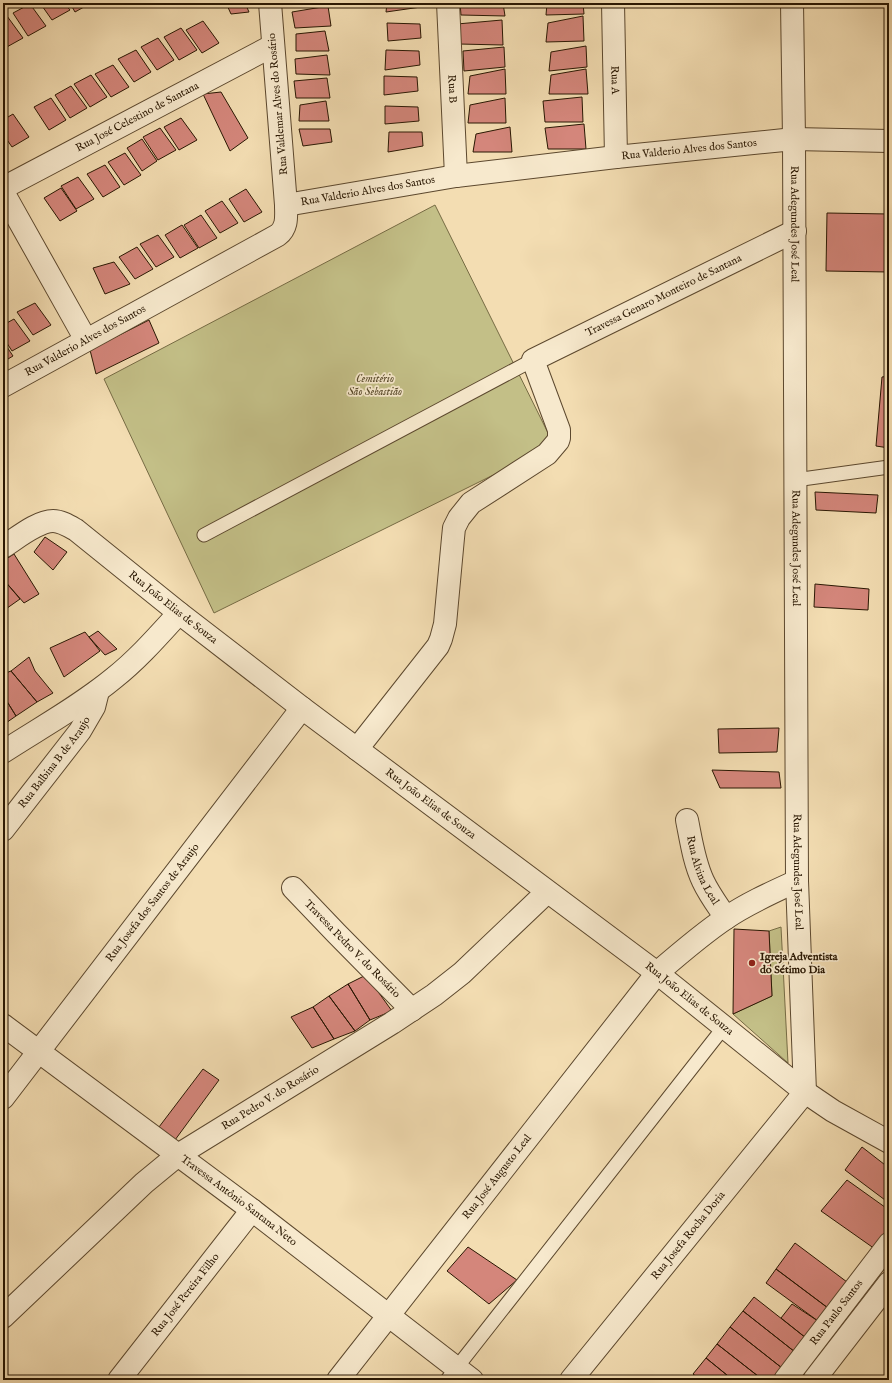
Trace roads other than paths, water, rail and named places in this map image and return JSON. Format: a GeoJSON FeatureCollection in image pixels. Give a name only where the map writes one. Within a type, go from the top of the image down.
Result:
{"type":"FeatureCollection","features":[{"type":"Feature","properties":{"kind":"street","name":"Rua Valdemar Alves do Rosário"},"geometry":{"type":"LineString","coordinates":[[270,3],[272,46],[286,205]]}},
{"type":"Feature","properties":{"kind":"street","name":"Rua B"},"geometry":{"type":"LineString","coordinates":[[448,3],[456,176]]}},
{"type":"Feature","properties":{"kind":"street","name":"Rua A"},"geometry":{"type":"LineString","coordinates":[[613,3],[616,157]]}},
{"type":"Feature","properties":{"kind":"street","name":"Rua Adegundes José Leal"},"geometry":{"type":"LineString","coordinates":[[792,3],[794,139],[797,881],[805,1092]]}},
{"type":"Feature","properties":{"kind":"street","name":"Rua José Celestino de Santana"},"geometry":{"type":"LineString","coordinates":[[3,188],[272,46]]}},
{"type":"Feature","properties":{"kind":"street","name":"Rua Valderio Alves dos Santos"},"geometry":{"type":"LineString","coordinates":[[3,386],[278,235],[282,232],[286,225],[286,205],[456,176],[616,157],[794,139],[889,141]]}},
{"type":"Feature","properties":{"kind":"street"},"geometry":{"type":"LineString","coordinates":[[3,192],[86,340]]}},
{"type":"Feature","properties":{"kind":"street","name":"Travessa Genaro Monteiro de Santana"},"geometry":{"type":"LineString","coordinates":[[533,360],[794,231]]}},
{"type":"Feature","properties":{"kind":"street"},"geometry":{"type":"LineString","coordinates":[[357,749],[438,646],[441,640],[445,624],[452,538],[454,528],[459,518],[470,503],[547,454],[558,442],[559,430],[533,360]]}},
{"type":"Feature","properties":{"kind":"street","name":"Rua João Elias de Souza"},"geometry":{"type":"LineString","coordinates":[[3,547],[35,526],[54,521],[76,530],[179,613],[302,708],[657,973],[805,1092],[832,1111],[889,1142]]}},
{"type":"Feature","properties":{"kind":"street","name":"Rua Balbina B de Araujo"},"geometry":{"type":"LineString","coordinates":[[3,752],[98,691],[116,677],[179,613]]}},
{"type":"Feature","properties":{"kind":"street","name":"Rua Balbina B de Araujo"},"geometry":{"type":"LineString","coordinates":[[3,830],[80,731],[94,707],[98,691]]}},
{"type":"Feature","properties":{"kind":"street","name":"Rua Josefa dos Santos de Araujo"},"geometry":{"type":"LineString","coordinates":[[3,1098],[302,708]]}},
{"type":"Feature","properties":{"kind":"street","name":"Rua Alvina Leal"},"geometry":{"type":"LineString","coordinates":[[687,820],[703,881],[726,918]]}},
{"type":"Feature","properties":{"kind":"street","name":"Rua Alvina Leal"},"geometry":{"type":"LineString","coordinates":[[657,973],[700,937],[726,918],[762,897],[797,881]]}},
{"type":"Feature","properties":{"kind":"street","name":"Travessa Pedro V. do Rosário"},"geometry":{"type":"LineString","coordinates":[[294,888],[412,1010]]}},
{"type":"Feature","properties":{"kind":"street","name":"Rua Pedro V. do Rosário"},"geometry":{"type":"LineString","coordinates":[[3,1317],[144,1183],[178,1155],[412,1010],[462,973],[547,892]]}},
{"type":"Feature","properties":{"kind":"street","name":"Rua José Augusto Leal"},"geometry":{"type":"LineString","coordinates":[[338,1380],[657,973]]}},
{"type":"Feature","properties":{"kind":"street","name":"Travessa Antônio Santana Neto"},"geometry":{"type":"LineString","coordinates":[[3,1025],[252,1210],[388,1316],[458,1376]]}},
{"type":"Feature","properties":{"kind":"street","name":"Rua Josefa Rocha Doria"},"geometry":{"type":"LineString","coordinates":[[571,1380],[805,1092]]}},
{"type":"Feature","properties":{"kind":"street","name":"Rua José Pereira Filho"},"geometry":{"type":"LineString","coordinates":[[120,1380],[252,1210]]}},
{"type":"Feature","properties":{"kind":"street","name":"Rua Paulo Santos"},"geometry":{"type":"LineString","coordinates":[[785,1380],[889,1244]]}},
{"type":"Feature","properties":{"kind":"street","name":"Rua Paulo Santos"},"geometry":{"type":"LineString","coordinates":[[814,1380],[889,1283]]}},
{"type":"Feature","properties":{"kind":"lane"},"geometry":{"type":"LineString","coordinates":[[204,534],[533,360]]}},
{"type":"Feature","properties":{"kind":"lane"},"geometry":{"type":"LineString","coordinates":[[795,480],[889,467]]}},
{"type":"Feature","properties":{"kind":"lane"},"geometry":{"type":"LineString","coordinates":[[458,1376],[724,1027]]}},
{"type":"Feature","properties":{"kind":"place","name":"Igreja Adventista do Sétimo Dia"},"geometry":{"type":"Point","coordinates":[752,963]}},
{"type":"Feature","properties":{"kind":"park label","name":"Cemitério São Sebastião"},"geometry":{"type":"Point","coordinates":[375,385]}}]}
